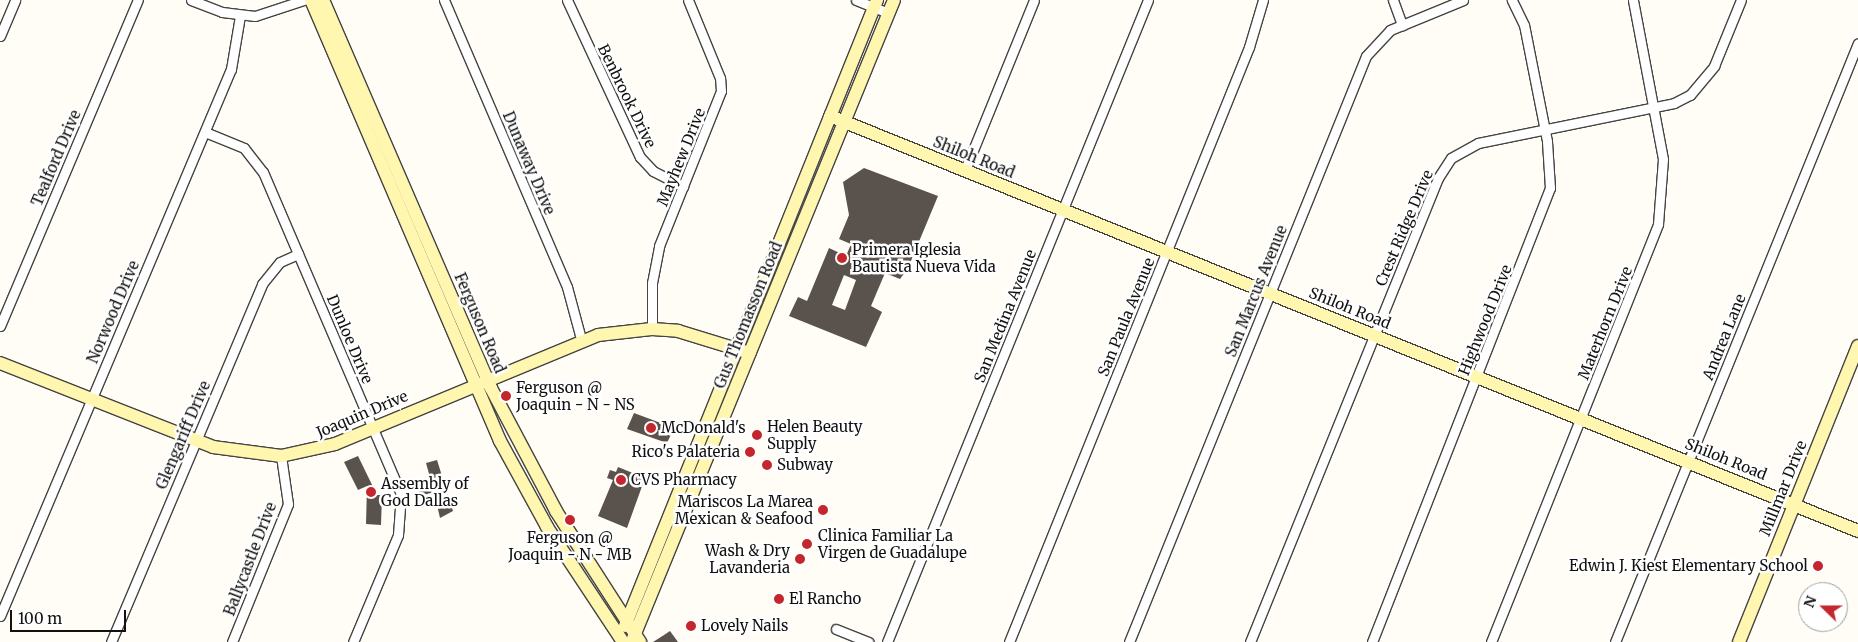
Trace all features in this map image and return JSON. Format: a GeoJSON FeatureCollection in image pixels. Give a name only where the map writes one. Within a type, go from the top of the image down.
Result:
{"type":"FeatureCollection","features":[{"type":"Feature","properties":{"kind":"main road","name":"Ferguson Road"},"geometry":{"type":"LineString","coordinates":[[311,0],[487,379],[556,511],[626,622]]}},
{"type":"Feature","properties":{"kind":"main road","name":"Ferguson Road"},"geometry":{"type":"LineString","coordinates":[[323,0],[474,384],[546,527],[628,640]]}},
{"type":"Feature","properties":{"kind":"main road","name":"Gus Thomasson Road"},"geometry":{"type":"LineString","coordinates":[[628,640],[669,551],[894,0]]}},
{"type":"Feature","properties":{"kind":"main road","name":"Gus Thomasson Road"},"geometry":{"type":"LineString","coordinates":[[628,640],[626,622],[876,4]]}},
{"type":"Feature","properties":{"kind":"main road","name":"Shiloh Road"},"geometry":{"type":"LineString","coordinates":[[830,116],[1858,531]]}},
{"type":"Feature","properties":{"kind":"main road","name":"Joaquin Drive"},"geometry":{"type":"LineString","coordinates":[[0,363],[196,440],[232,452],[281,456],[316,451],[581,339],[652,329],[708,337],[750,353]]}},
{"type":"Feature","properties":{"kind":"main road","name":"Millmar Drive"},"geometry":{"type":"LineString","coordinates":[[1739,642],[1858,346]]}},
{"type":"Feature","properties":{"kind":"main road"},"geometry":{"type":"LineString","coordinates":[[693,454],[706,460]]}},
{"type":"Feature","properties":{"kind":"main road"},"geometry":{"type":"LineString","coordinates":[[660,537],[669,551]]}},
{"type":"Feature","properties":{"kind":"street"},"geometry":{"type":"LineString","coordinates":[[0,36],[15,0]]}},
{"type":"Feature","properties":{"kind":"street","name":"Tealford Drive"},"geometry":{"type":"LineString","coordinates":[[0,326],[138,0]]}},
{"type":"Feature","properties":{"kind":"street"},"geometry":{"type":"LineString","coordinates":[[191,0],[240,16],[268,15],[304,0]]}},
{"type":"Feature","properties":{"kind":"street","name":"Dunaway Drive"},"geometry":{"type":"LineString","coordinates":[[444,0],[567,287],[581,339]]}},
{"type":"Feature","properties":{"kind":"street","name":"Benbrook Drive"},"geometry":{"type":"LineString","coordinates":[[567,0],[640,157],[653,171],[684,186]]}},
{"type":"Feature","properties":{"kind":"street","name":"Mayhew Drive"},"geometry":{"type":"LineString","coordinates":[[652,329],[655,265],[721,91],[720,78],[688,0]]}},
{"type":"Feature","properties":{"kind":"street"},"geometry":{"type":"LineString","coordinates":[[856,0],[876,4],[888,13]]}},
{"type":"Feature","properties":{"kind":"street"},"geometry":{"type":"LineString","coordinates":[[965,170],[1034,0]]}},
{"type":"Feature","properties":{"kind":"street","name":"San Medina Avenue"},"geometry":{"type":"LineString","coordinates":[[887,642],[1148,0]]}},
{"type":"Feature","properties":{"kind":"street","name":"San Paula Avenue"},"geometry":{"type":"LineString","coordinates":[[1009,642],[1250,47],[1263,0]]}},
{"type":"Feature","properties":{"kind":"street"},"geometry":{"type":"LineString","coordinates":[[1393,0],[1402,25]]}},
{"type":"Feature","properties":{"kind":"street","name":"San Marcus Avenue"},"geometry":{"type":"LineString","coordinates":[[1128,642],[1366,56],[1377,40],[1402,25],[1463,0]]}},
{"type":"Feature","properties":{"kind":"street","name":"Highwood Drive"},"geometry":{"type":"LineString","coordinates":[[1372,642],[1477,376],[1544,213],[1551,166],[1524,25],[1512,0]]}},
{"type":"Feature","properties":{"kind":"street","name":"Materhorn Drive"},"geometry":{"type":"LineString","coordinates":[[1491,642],[1658,224],[1663,159],[1655,107],[1633,0]]}},
{"type":"Feature","properties":{"kind":"street","name":"Crest Ridge Drive"},"geometry":{"type":"LineString","coordinates":[[1250,642],[1438,178],[1451,158],[1478,144],[1655,107],[1690,95],[1702,84],[1714,66],[1741,0]]}},
{"type":"Feature","properties":{"kind":"street","name":"Norwood Drive"},"geometry":{"type":"LineString","coordinates":[[0,616],[90,399],[231,69],[240,16]]}},
{"type":"Feature","properties":{"kind":"street","name":"Andrea Lane"},"geometry":{"type":"LineString","coordinates":[[1615,642],[1858,43]]}},
{"type":"Feature","properties":{"kind":"street","name":"Dunloe Drive"},"geometry":{"type":"LineString","coordinates":[[205,132],[244,148],[256,160],[401,494],[402,522],[353,642]]}},
{"type":"Feature","properties":{"kind":"street","name":"Glengariff Drive"},"geometry":{"type":"LineString","coordinates":[[111,642],[262,284],[280,262],[298,254]]}},
{"type":"Feature","properties":{"kind":"street","name":"Ballycastle Drive"},"geometry":{"type":"LineString","coordinates":[[232,642],[288,504],[281,456]]}},
{"type":"Feature","properties":{"kind":"street"},"geometry":{"type":"LineString","coordinates":[[836,628],[869,642]]}},
{"type":"Feature","properties":{"kind":"building","name":"Primera Iglesia Bautista Nueva Vida"},"geometry":{"type":"Polygon","coordinates":[[[864,168],[938,196],[908,268],[900,279],[885,273],[871,306],[882,312],[866,347],[789,316],[798,297],[807,301],[829,248],[846,256],[851,244],[839,239],[849,215],[843,182],[864,168]],[[844,275],[832,305],[845,310],[856,280],[844,275]]]}},
{"type":"Feature","properties":{"kind":"building","name":"McDonald's"},"geometry":{"type":"Polygon","coordinates":[[[634,413],[674,428],[667,443],[627,429],[634,413]]]}},
{"type":"Feature","properties":{"kind":"building","name":"Assembly of God Dallas"},"geometry":{"type":"Polygon","coordinates":[[[358,456],[377,495],[382,495],[381,525],[366,524],[367,486],[358,490],[344,462],[358,456]]]}},
{"type":"Feature","properties":{"kind":"building"},"geometry":{"type":"Polygon","coordinates":[[[437,460],[453,511],[440,518],[434,492],[420,496],[417,485],[431,481],[426,463],[437,460]]]}},
{"type":"Feature","properties":{"kind":"building","name":"CVS Pharmacy"},"geometry":{"type":"Polygon","coordinates":[[[618,467],[645,478],[627,528],[598,516],[613,480],[607,478],[610,470],[616,472],[618,467]]]}},
{"type":"Feature","properties":{"kind":"building"},"geometry":{"type":"Polygon","coordinates":[[[670,631],[678,642],[653,642],[664,635],[670,631]]]}},
{"type":"Feature","properties":{"kind":"place","name":"Primera Iglesia Bautista Nueva Vida"},"geometry":{"type":"Point","coordinates":[842,258]}},
{"type":"Feature","properties":{"kind":"place","name":"Ferguson @ Joaquin - N - NS"},"geometry":{"type":"Point","coordinates":[506,396]}},
{"type":"Feature","properties":{"kind":"place","name":"McDonald's"},"geometry":{"type":"Point","coordinates":[651,428]}},
{"type":"Feature","properties":{"kind":"place","name":"Helen Beauty Supply"},"geometry":{"type":"Point","coordinates":[757,435]}},
{"type":"Feature","properties":{"kind":"place","name":"Rico's Palateria"},"geometry":{"type":"Point","coordinates":[750,452]}},
{"type":"Feature","properties":{"kind":"place","name":"Subway"},"geometry":{"type":"Point","coordinates":[767,465]}},
{"type":"Feature","properties":{"kind":"place","name":"CVS Pharmacy"},"geometry":{"type":"Point","coordinates":[621,480]}},
{"type":"Feature","properties":{"kind":"place","name":"Assembly of God Dallas"},"geometry":{"type":"Point","coordinates":[371,492]}},
{"type":"Feature","properties":{"kind":"place","name":"Mariscos La Marea Mexican & Seafood"},"geometry":{"type":"Point","coordinates":[823,510]}},
{"type":"Feature","properties":{"kind":"place","name":"Ferguson @ Joaquin - N - MB"},"geometry":{"type":"Point","coordinates":[570,520]}},
{"type":"Feature","properties":{"kind":"place","name":"Clinica Familiar La Virgen de Guadalupe"},"geometry":{"type":"Point","coordinates":[807,544]}},
{"type":"Feature","properties":{"kind":"place","name":"Wash & Dry Lavanderia"},"geometry":{"type":"Point","coordinates":[800,559]}},
{"type":"Feature","properties":{"kind":"place","name":"Edwin J. Kiest Elementary School"},"geometry":{"type":"Point","coordinates":[1818,566]}},
{"type":"Feature","properties":{"kind":"place","name":"El Rancho"},"geometry":{"type":"Point","coordinates":[779,599]}},
{"type":"Feature","properties":{"kind":"place","name":"Lovely Nails"},"geometry":{"type":"Point","coordinates":[691,626]}}]}
